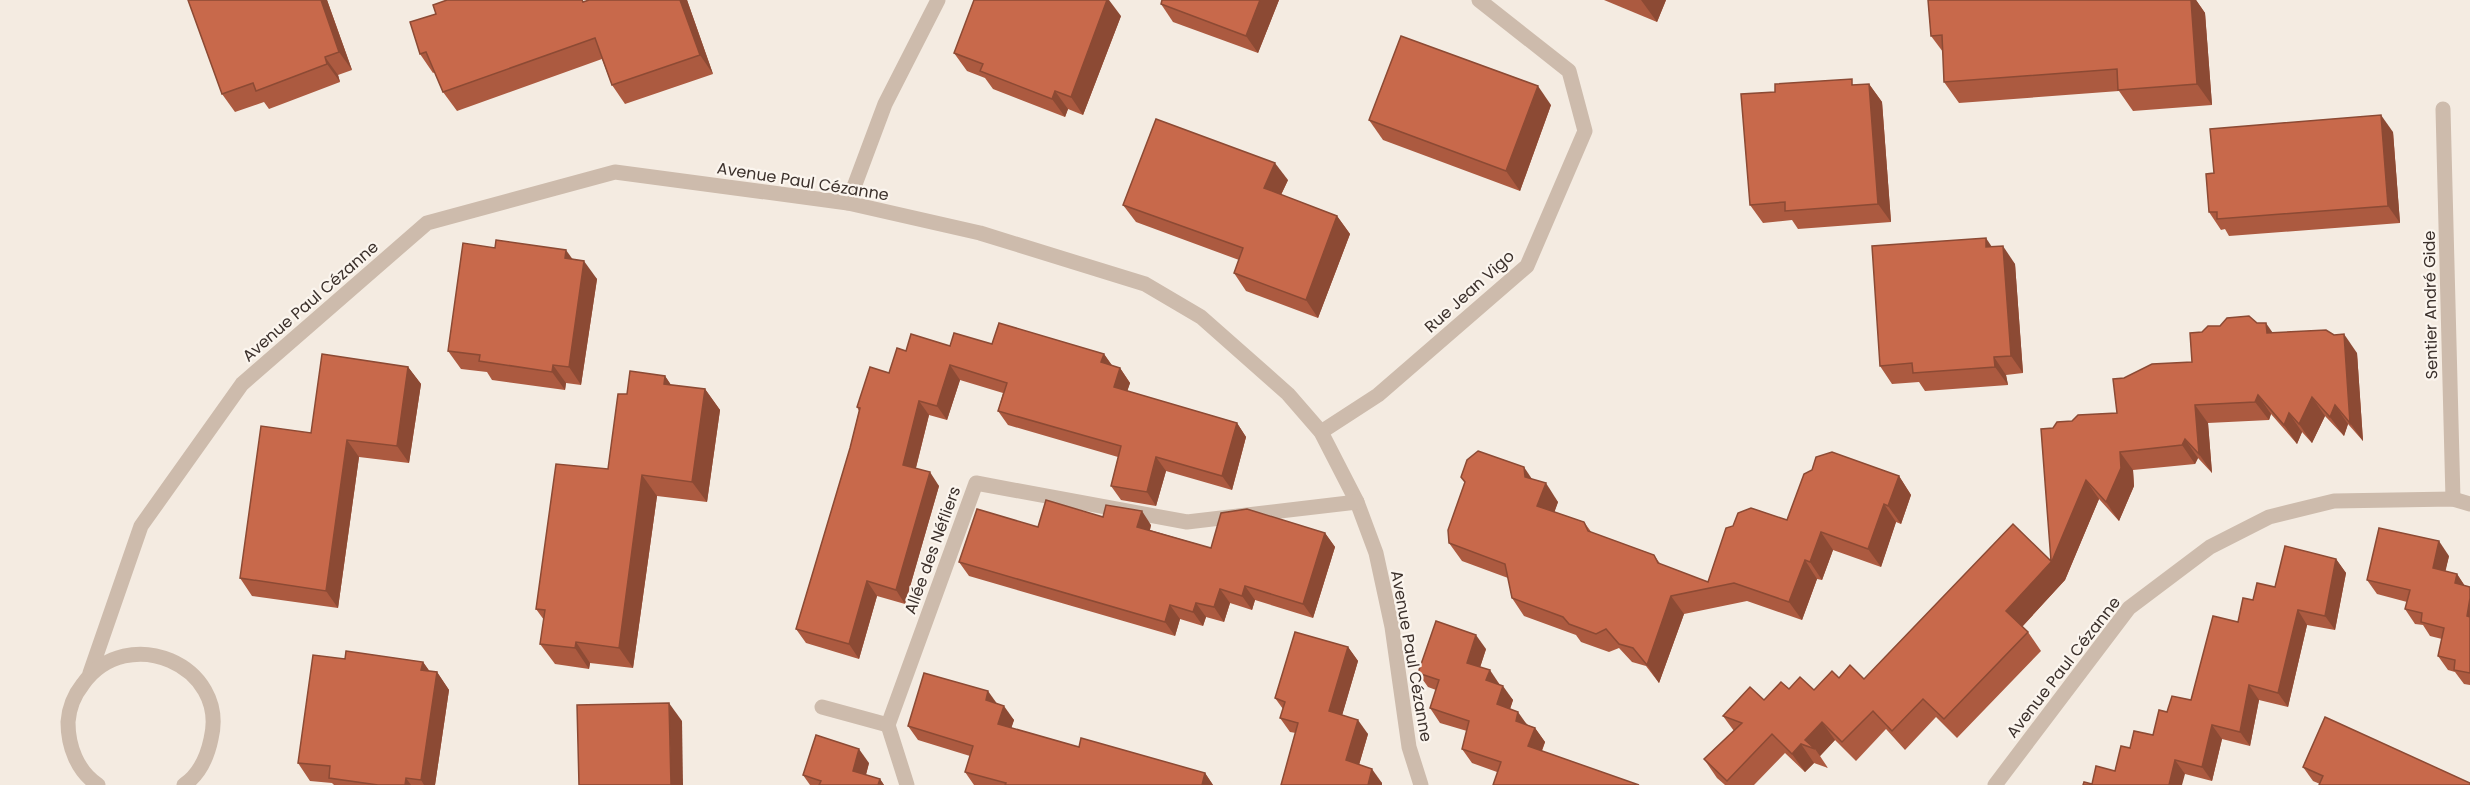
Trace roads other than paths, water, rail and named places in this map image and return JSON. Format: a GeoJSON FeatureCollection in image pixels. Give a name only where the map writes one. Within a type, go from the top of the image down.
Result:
{"type":"FeatureCollection","features":[{"type":"Feature","properties":{"kind":"street"},"geometry":{"type":"LineString","coordinates":[[848,202],[885,104],[938,0]]}},
{"type":"Feature","properties":{"kind":"street","name":"Rue Jean Vigo"},"geometry":{"type":"LineString","coordinates":[[1321,432],[1378,395],[1527,266],[1585,131],[1569,70],[1479,0]]}},
{"type":"Feature","properties":{"kind":"street","name":"Sentier André Gide"},"geometry":{"type":"LineString","coordinates":[[2443,109],[2453,499]]}},
{"type":"Feature","properties":{"kind":"street","name":"Avenue Paul Cézanne"},"geometry":{"type":"LineString","coordinates":[[90,673],[141,526],[242,384],[427,223],[615,172],[848,202],[980,233],[1145,284],[1201,317],[1288,394],[1321,432],[1357,502],[1376,553],[1392,627],[1409,747],[1421,785]]}},
{"type":"Feature","properties":{"kind":"street","name":"Allée des Néfliers"},"geometry":{"type":"LineString","coordinates":[[888,725],[976,483],[1187,522],[1357,502]]}},
{"type":"Feature","properties":{"kind":"street","name":"Avenue Paul Cézanne"},"geometry":{"type":"LineString","coordinates":[[1995,785],[2129,608],[2210,547],[2269,517],[2334,501],[2453,499],[2470,504]]}},
{"type":"Feature","properties":{"kind":"street"},"geometry":{"type":"LineString","coordinates":[[98,785],[91,780],[76,760],[70,744],[68,719],[75,694],[90,673],[100,665],[124,655],[150,653],[178,663],[197,679],[210,701],[215,726],[207,758],[193,779],[184,785]]}},
{"type":"Feature","properties":{"kind":"street"},"geometry":{"type":"LineString","coordinates":[[822,707],[888,725],[907,785]]}}]}
